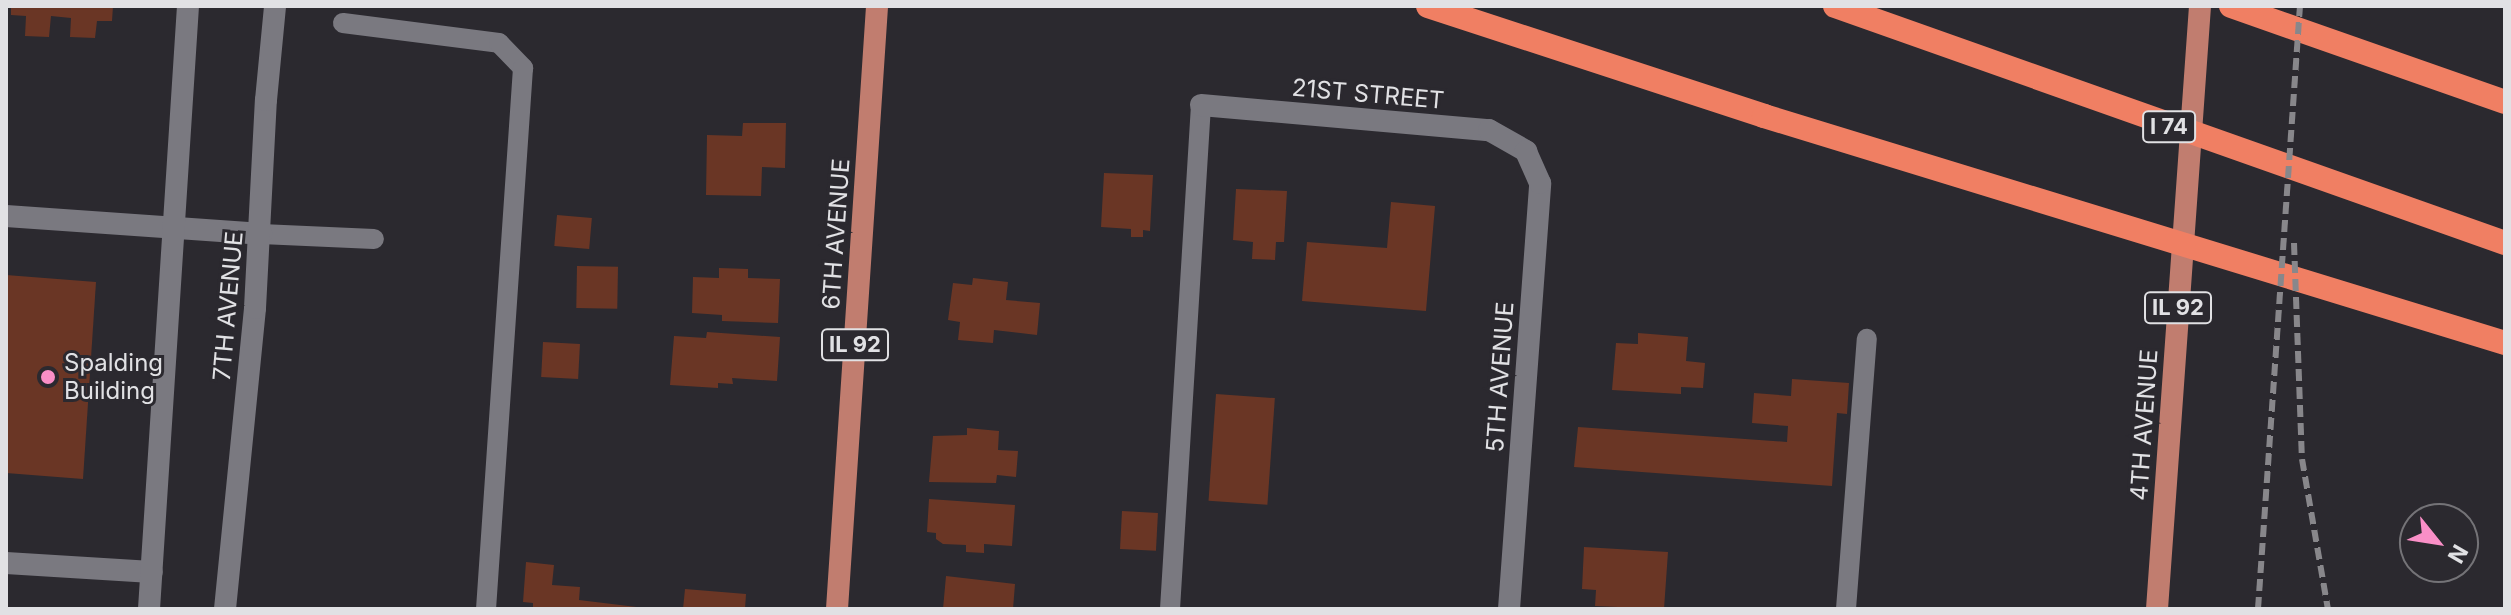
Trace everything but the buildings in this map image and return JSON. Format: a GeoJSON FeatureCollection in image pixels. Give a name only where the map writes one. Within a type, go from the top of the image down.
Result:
{"type":"FeatureCollection","features":[{"type":"Feature","properties":{"kind":"highway"},"geometry":{"type":"LineString","coordinates":[[1428,6],[1764,116],[2505,343]]}},
{"type":"Feature","properties":{"kind":"highway","name":"I 74"},"geometry":{"type":"LineString","coordinates":[[1835,6],[2505,243]]}},
{"type":"Feature","properties":{"kind":"highway"},"geometry":{"type":"LineString","coordinates":[[2231,6],[2505,102]]}},
{"type":"Feature","properties":{"kind":"main road"},"geometry":{"type":"LineString","coordinates":[[149,609],[188,6]]}},
{"type":"Feature","properties":{"kind":"main road","name":"7TH AVENUE"},"geometry":{"type":"LineString","coordinates":[[225,609],[261,234],[266,100],[275,6]]}},
{"type":"Feature","properties":{"kind":"main road","name":"6TH AVENUE"},"geometry":{"type":"LineString","coordinates":[[837,609],[877,6]]}},
{"type":"Feature","properties":{"kind":"main road","name":"4TH AVENUE"},"geometry":{"type":"LineString","coordinates":[[2157,609],[2200,6]]}},
{"type":"Feature","properties":{"kind":"main road","name":"21ST STREET"},"geometry":{"type":"LineString","coordinates":[[1201,105],[1489,130],[1526,151]]}},
{"type":"Feature","properties":{"kind":"main road","name":"5TH AVENUE"},"geometry":{"type":"LineString","coordinates":[[1509,609],[1540,183],[1526,151]]}},
{"type":"Feature","properties":{"kind":"main road"},"geometry":{"type":"LineString","coordinates":[[6,216],[261,234]]}},
{"type":"Feature","properties":{"kind":"main road"},"geometry":{"type":"LineString","coordinates":[[6,563],[152,572]]}},
{"type":"Feature","properties":{"kind":"lane"},"geometry":{"type":"LineString","coordinates":[[343,23],[499,43],[523,68],[486,609]]}},
{"type":"Feature","properties":{"kind":"lane"},"geometry":{"type":"LineString","coordinates":[[1170,609],[1201,105]]}},
{"type":"Feature","properties":{"kind":"lane"},"geometry":{"type":"LineString","coordinates":[[261,234],[374,239]]}},
{"type":"Feature","properties":{"kind":"lane"},"geometry":{"type":"LineString","coordinates":[[1846,609],[1867,339]]}},
{"type":"Feature","properties":{"kind":"railway"},"geometry":{"type":"LineString","coordinates":[[2258,609],[2300,6]]}},
{"type":"Feature","properties":{"kind":"railway"},"geometry":{"type":"LineString","coordinates":[[2294,243],[2302,459],[2328,609]]}},
{"type":"Feature","properties":{"kind":"place","name":"Spalding Building"},"geometry":{"type":"Point","coordinates":[48,377]}}]}
